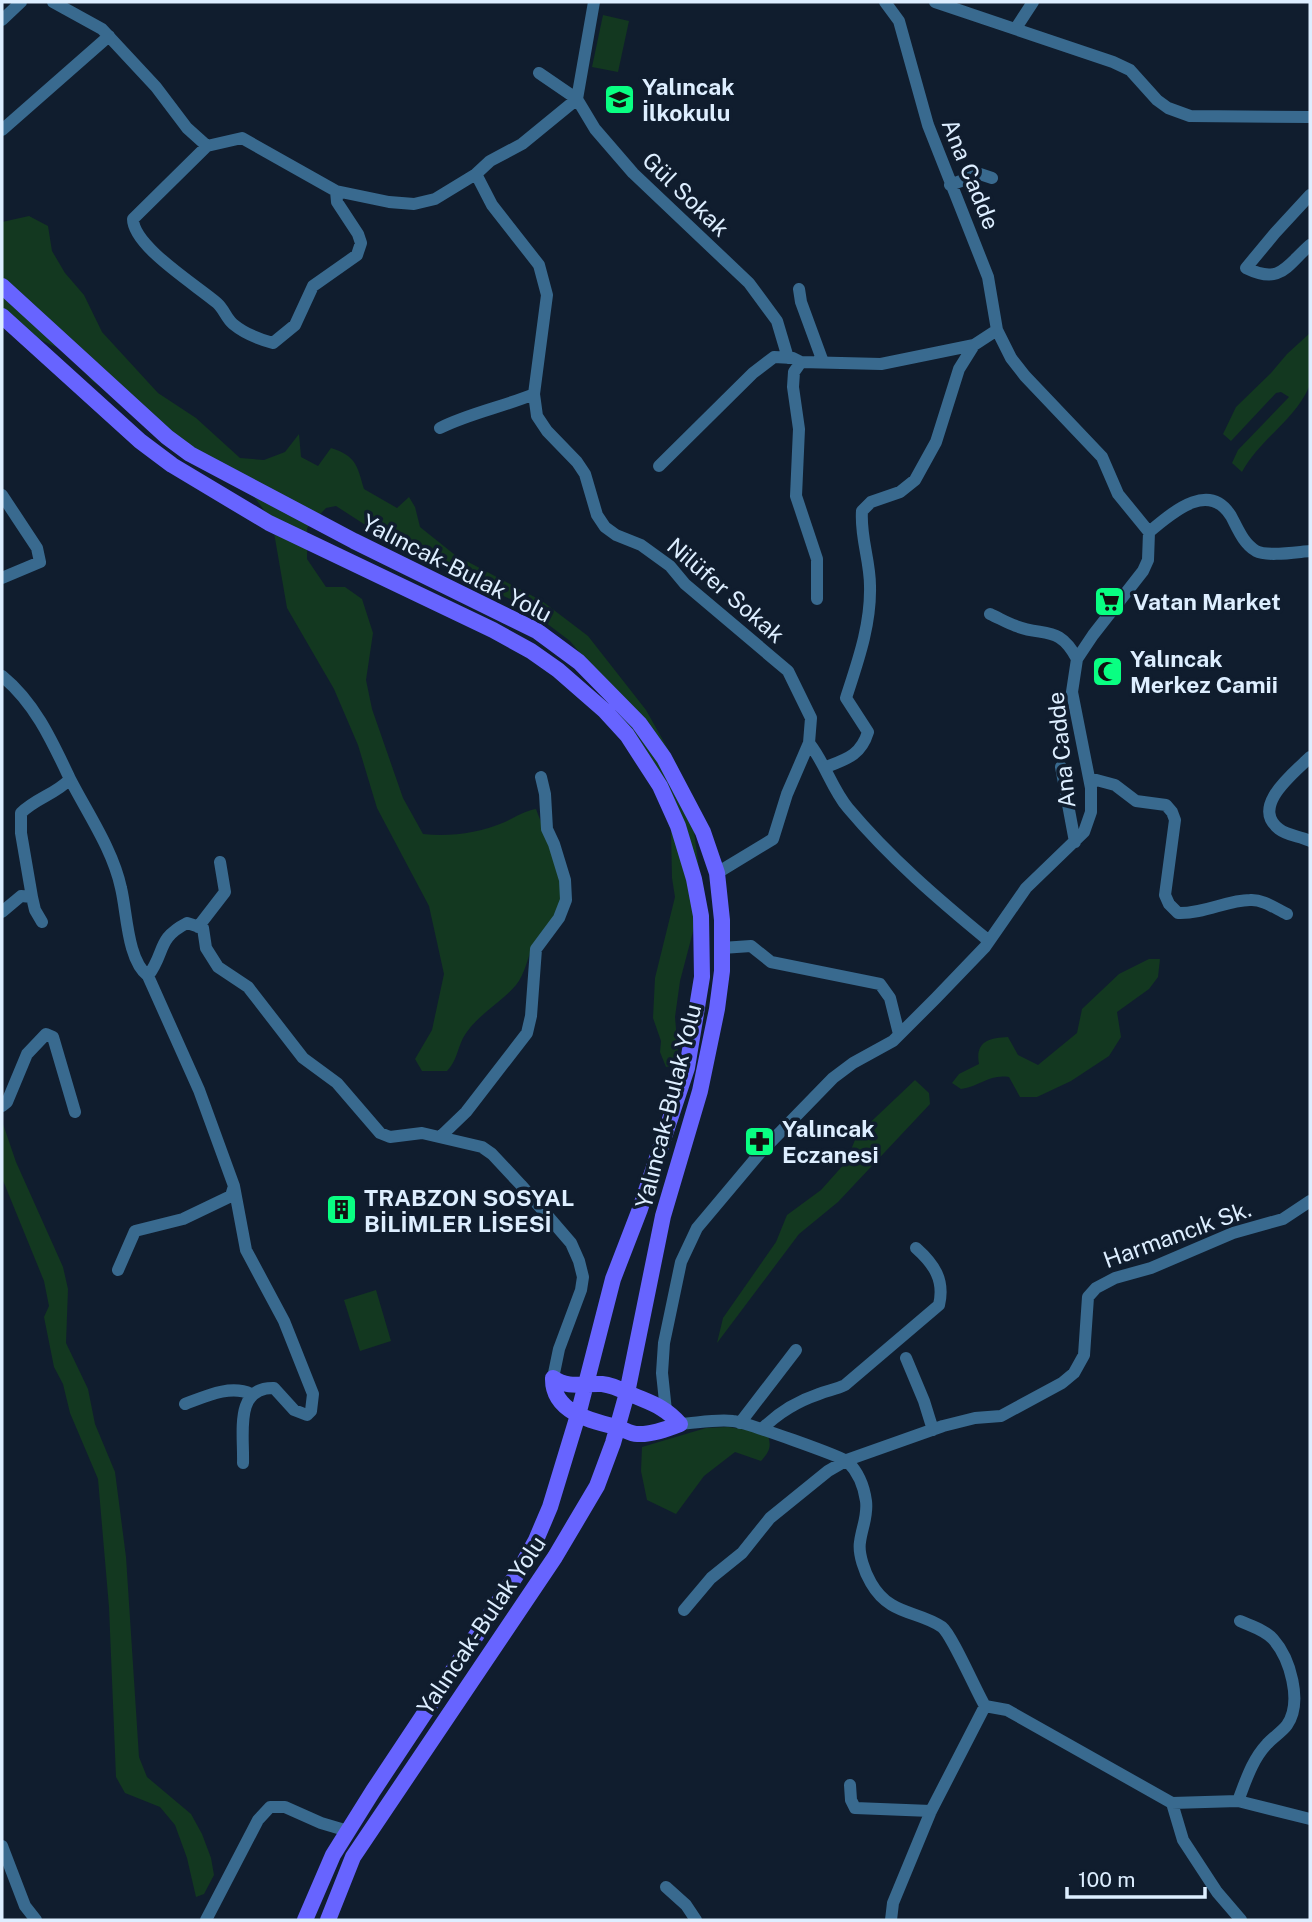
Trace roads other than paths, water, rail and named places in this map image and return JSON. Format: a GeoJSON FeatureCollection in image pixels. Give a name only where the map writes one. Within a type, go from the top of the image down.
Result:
{"type":"FeatureCollection","features":[{"type":"Feature","properties":{"kind":"main road","name":"Yalıncak-Bulak Yolu"},"geometry":{"type":"LineString","coordinates":[[2,286],[167,437],[190,454],[354,541],[537,631],[579,662],[639,723],[664,758],[703,832],[717,873],[722,948],[717,1009],[700,1091],[663,1216],[618,1427],[589,1502],[534,1589],[353,1857],[328,1920]]}},
{"type":"Feature","properties":{"kind":"main road","name":"Yalıncak-Bulak Yolu"},"geometry":{"type":"LineString","coordinates":[[2,316],[140,441],[172,465],[268,523],[383,576],[531,650],[577,685],[628,735],[660,786],[678,826],[694,879],[701,916],[702,976],[687,1069],[640,1209],[613,1279],[578,1415],[550,1507],[519,1571],[333,1855],[305,1920]]}},
{"type":"Feature","properties":{"kind":"main road"},"geometry":{"type":"LineString","coordinates":[[553,1378],[562,1383],[606,1384],[653,1402],[680,1424],[638,1434],[589,1421],[557,1396],[552,1385],[553,1378]]}},
{"type":"Feature","properties":{"kind":"street"},"geometry":{"type":"LineString","coordinates":[[2,20],[21,2]]}},
{"type":"Feature","properties":{"kind":"street"},"geometry":{"type":"LineString","coordinates":[[53,2],[102,29],[156,87],[187,128],[208,146]]}},
{"type":"Feature","properties":{"kind":"street"},"geometry":{"type":"LineString","coordinates":[[336,191],[337,202],[359,234],[361,243],[357,255],[313,286],[295,324],[273,343],[252,337],[231,323],[220,305],[153,253],[132,226],[132,219],[208,146],[242,138],[336,191],[388,202],[414,204],[435,199],[476,174],[490,161],[522,144],[577,99],[594,2]]}},
{"type":"Feature","properties":{"kind":"street","name":"Ana Cadde"},"geometry":{"type":"LineString","coordinates":[[666,1411],[662,1360],[684,1252],[697,1228],[761,1153],[833,1078],[899,1034],[936,999],[989,941],[1026,888],[1084,832],[1091,812],[1091,788],[1072,692],[1077,659],[1143,571],[1148,559],[1149,532],[1118,494],[1102,457],[1025,376],[1011,358],[997,330],[988,277],[928,125],[899,21],[885,2]]}},
{"type":"Feature","properties":{"kind":"street"},"geometry":{"type":"LineString","coordinates":[[935,2],[1113,62],[1130,71],[1168,108],[1190,116],[1310,117]]}},
{"type":"Feature","properties":{"kind":"street"},"geometry":{"type":"LineString","coordinates":[[1016,28],[1033,2]]}},
{"type":"Feature","properties":{"kind":"street"},"geometry":{"type":"LineString","coordinates":[[2,130],[108,36]]}},
{"type":"Feature","properties":{"kind":"street","name":"Gül Sokak"},"geometry":{"type":"LineString","coordinates":[[539,73],[577,99],[595,129],[633,173],[749,283],[777,321],[794,360]]}},
{"type":"Feature","properties":{"kind":"street","name":"Nilüfer Sokak"},"geometry":{"type":"LineString","coordinates":[[476,174],[492,205],[524,243],[539,265],[542,275],[547,295],[534,394],[537,416],[585,474],[597,515],[606,527],[616,535],[641,545],[670,566],[685,584],[788,671],[811,718],[809,743]]}},
{"type":"Feature","properties":{"kind":"street"},"geometry":{"type":"LineString","coordinates":[[950,185],[980,174],[992,178]]}},
{"type":"Feature","properties":{"kind":"street"},"geometry":{"type":"LineString","coordinates":[[1310,195],[1247,268],[1273,276],[1282,273],[1310,245]]}},
{"type":"Feature","properties":{"kind":"street"},"geometry":{"type":"LineString","coordinates":[[799,289],[801,302],[823,362]]}},
{"type":"Feature","properties":{"kind":"street"},"geometry":{"type":"LineString","coordinates":[[659,466],[753,373],[774,357],[881,364],[974,345],[997,330]]}},
{"type":"Feature","properties":{"kind":"street"},"geometry":{"type":"LineString","coordinates":[[826,767],[855,754],[864,746],[868,732],[846,698],[864,643],[870,589],[869,563],[860,531],[862,511],[871,502],[900,492],[915,480],[936,442],[959,369],[974,345]]}},
{"type":"Feature","properties":{"kind":"street"},"geometry":{"type":"LineString","coordinates":[[794,360],[793,387],[799,429],[796,496],[817,559],[817,599]]}},
{"type":"Feature","properties":{"kind":"street"},"geometry":{"type":"LineString","coordinates":[[440,428],[467,415],[505,406],[534,394]]}},
{"type":"Feature","properties":{"kind":"street"},"geometry":{"type":"LineString","coordinates":[[2,495],[37,548],[40,562],[2,578]]}},
{"type":"Feature","properties":{"kind":"street"},"geometry":{"type":"LineString","coordinates":[[1149,532],[1179,508],[1205,499],[1215,502],[1229,512],[1244,540],[1255,550],[1263,553],[1310,551]]}},
{"type":"Feature","properties":{"kind":"street"},"geometry":{"type":"LineString","coordinates":[[990,614],[1017,626],[1059,636],[1070,645],[1077,659]]}},
{"type":"Feature","properties":{"kind":"street"},"geometry":{"type":"LineString","coordinates":[[2,676],[25,697],[50,735],[103,840],[121,887],[129,937],[198,1090],[234,1186],[246,1250],[284,1321],[313,1394],[311,1411],[307,1415],[294,1410],[274,1388],[260,1388],[251,1394],[244,1407],[243,1463]]}},
{"type":"Feature","properties":{"kind":"street"},"geometry":{"type":"LineString","coordinates":[[717,873],[773,839],[787,794],[809,743]]}},
{"type":"Feature","properties":{"kind":"street"},"geometry":{"type":"LineString","coordinates":[[809,743],[826,767],[845,805],[933,895],[989,941]]}},
{"type":"Feature","properties":{"kind":"street"},"geometry":{"type":"LineString","coordinates":[[1310,757],[1278,790],[1269,805],[1271,819],[1278,828],[1288,835],[1310,841]]}},
{"type":"Feature","properties":{"kind":"street"},"geometry":{"type":"LineString","coordinates":[[1061,767],[1075,842]]}},
{"type":"Feature","properties":{"kind":"street"},"geometry":{"type":"LineString","coordinates":[[440,1137],[467,1112],[527,1032],[531,1016],[536,949],[559,918],[566,900],[565,880],[547,829],[541,777]]}},
{"type":"Feature","properties":{"kind":"street"},"geometry":{"type":"LineString","coordinates":[[1089,778],[1115,785],[1136,801],[1166,805],[1172,812],[1175,820],[1165,895],[1178,913],[1193,913],[1250,900],[1264,903],[1287,914]]}},
{"type":"Feature","properties":{"kind":"street"},"geometry":{"type":"LineString","coordinates":[[42,922],[32,897],[20,833],[21,813],[43,796],[61,789],[70,779]]}},
{"type":"Feature","properties":{"kind":"street"},"geometry":{"type":"LineString","coordinates":[[198,927],[225,892],[220,862]]}},
{"type":"Feature","properties":{"kind":"street"},"geometry":{"type":"LineString","coordinates":[[2,912],[21,896],[32,897]]}},
{"type":"Feature","properties":{"kind":"street"},"geometry":{"type":"LineString","coordinates":[[148,976],[155,968],[164,940],[174,929],[187,923],[202,929],[206,948],[218,967],[248,987],[303,1058],[337,1083],[380,1133],[390,1137],[422,1133],[482,1147],[492,1154],[571,1243],[579,1261],[583,1277],[578,1302],[559,1349],[553,1378]]}},
{"type":"Feature","properties":{"kind":"street"},"geometry":{"type":"LineString","coordinates":[[722,948],[751,946],[771,962],[880,984],[890,998],[899,1034]]}},
{"type":"Feature","properties":{"kind":"street"},"geometry":{"type":"LineString","coordinates":[[2,1106],[7,1102],[27,1054],[47,1034],[53,1037],[75,1112]]}},
{"type":"Feature","properties":{"kind":"street"},"geometry":{"type":"LineString","coordinates":[[118,1270],[135,1231],[183,1219],[231,1196],[234,1186]]}},
{"type":"Feature","properties":{"kind":"street","name":"Harmancık Sk."},"geometry":{"type":"LineString","coordinates":[[684,1610],[711,1578],[742,1553],[770,1518],[812,1482],[847,1461],[933,1430],[975,1418],[1001,1416],[1062,1383],[1074,1373],[1084,1355],[1088,1297],[1096,1288],[1115,1278],[1151,1268],[1233,1233],[1283,1219],[1310,1201]]}},
{"type":"Feature","properties":{"kind":"street"},"geometry":{"type":"LineString","coordinates":[[762,1429],[774,1418],[817,1394],[832,1392],[845,1385],[939,1306],[942,1294],[939,1276],[931,1261],[916,1248]]}},
{"type":"Feature","properties":{"kind":"street"},"geometry":{"type":"LineString","coordinates":[[740,1423],[796,1350]]}},
{"type":"Feature","properties":{"kind":"street"},"geometry":{"type":"LineString","coordinates":[[906,1358],[933,1430]]}},
{"type":"Feature","properties":{"kind":"street"},"geometry":{"type":"LineString","coordinates":[[185,1404],[218,1392],[244,1391],[251,1394]]}},
{"type":"Feature","properties":{"kind":"street"},"geometry":{"type":"LineString","coordinates":[[680,1424],[721,1421],[740,1423],[847,1461],[863,1486],[867,1504],[867,1519],[859,1545],[871,1584],[890,1604],[904,1613],[943,1628],[951,1638],[972,1685],[985,1706],[1007,1710],[1172,1803],[1238,1801],[1310,1819]]}},
{"type":"Feature","properties":{"kind":"street"},"geometry":{"type":"LineString","coordinates":[[1238,1801],[1252,1763],[1287,1725],[1294,1706],[1292,1672],[1284,1656],[1272,1638],[1240,1621]]}},
{"type":"Feature","properties":{"kind":"street"},"geometry":{"type":"LineString","coordinates":[[891,1920],[893,1903],[931,1811],[985,1706]]}},
{"type":"Feature","properties":{"kind":"street"},"geometry":{"type":"LineString","coordinates":[[850,1785],[851,1800],[855,1808],[931,1811]]}},
{"type":"Feature","properties":{"kind":"street"},"geometry":{"type":"LineString","coordinates":[[1172,1803],[1183,1840],[1217,1892],[1241,1920]]}},
{"type":"Feature","properties":{"kind":"street"},"geometry":{"type":"LineString","coordinates":[[206,1920],[258,1820],[270,1807],[285,1807],[321,1824],[348,1831]]}},
{"type":"Feature","properties":{"kind":"street"},"geometry":{"type":"LineString","coordinates":[[2,1846],[25,1906],[36,1920]]}},
{"type":"Feature","properties":{"kind":"street"},"geometry":{"type":"LineString","coordinates":[[666,1887],[686,1905],[696,1920]]}},
{"type":"Feature","properties":{"kind":"place","name":"Yalıncak İlkokulu"},"geometry":{"type":"Point","coordinates":[619,99]}},
{"type":"Feature","properties":{"kind":"place","name":"Vatan Market"},"geometry":{"type":"Point","coordinates":[1110,601]}},
{"type":"Feature","properties":{"kind":"place","name":"Yalıncak Merkez Camii"},"geometry":{"type":"Point","coordinates":[1107,671]}},
{"type":"Feature","properties":{"kind":"place","name":"Yalıncak Eczanesi"},"geometry":{"type":"Point","coordinates":[759,1141]}},
{"type":"Feature","properties":{"kind":"place","name":"TRABZON SOSYAL BİLİMLER LİSESİ"},"geometry":{"type":"Point","coordinates":[341,1210]}}]}
